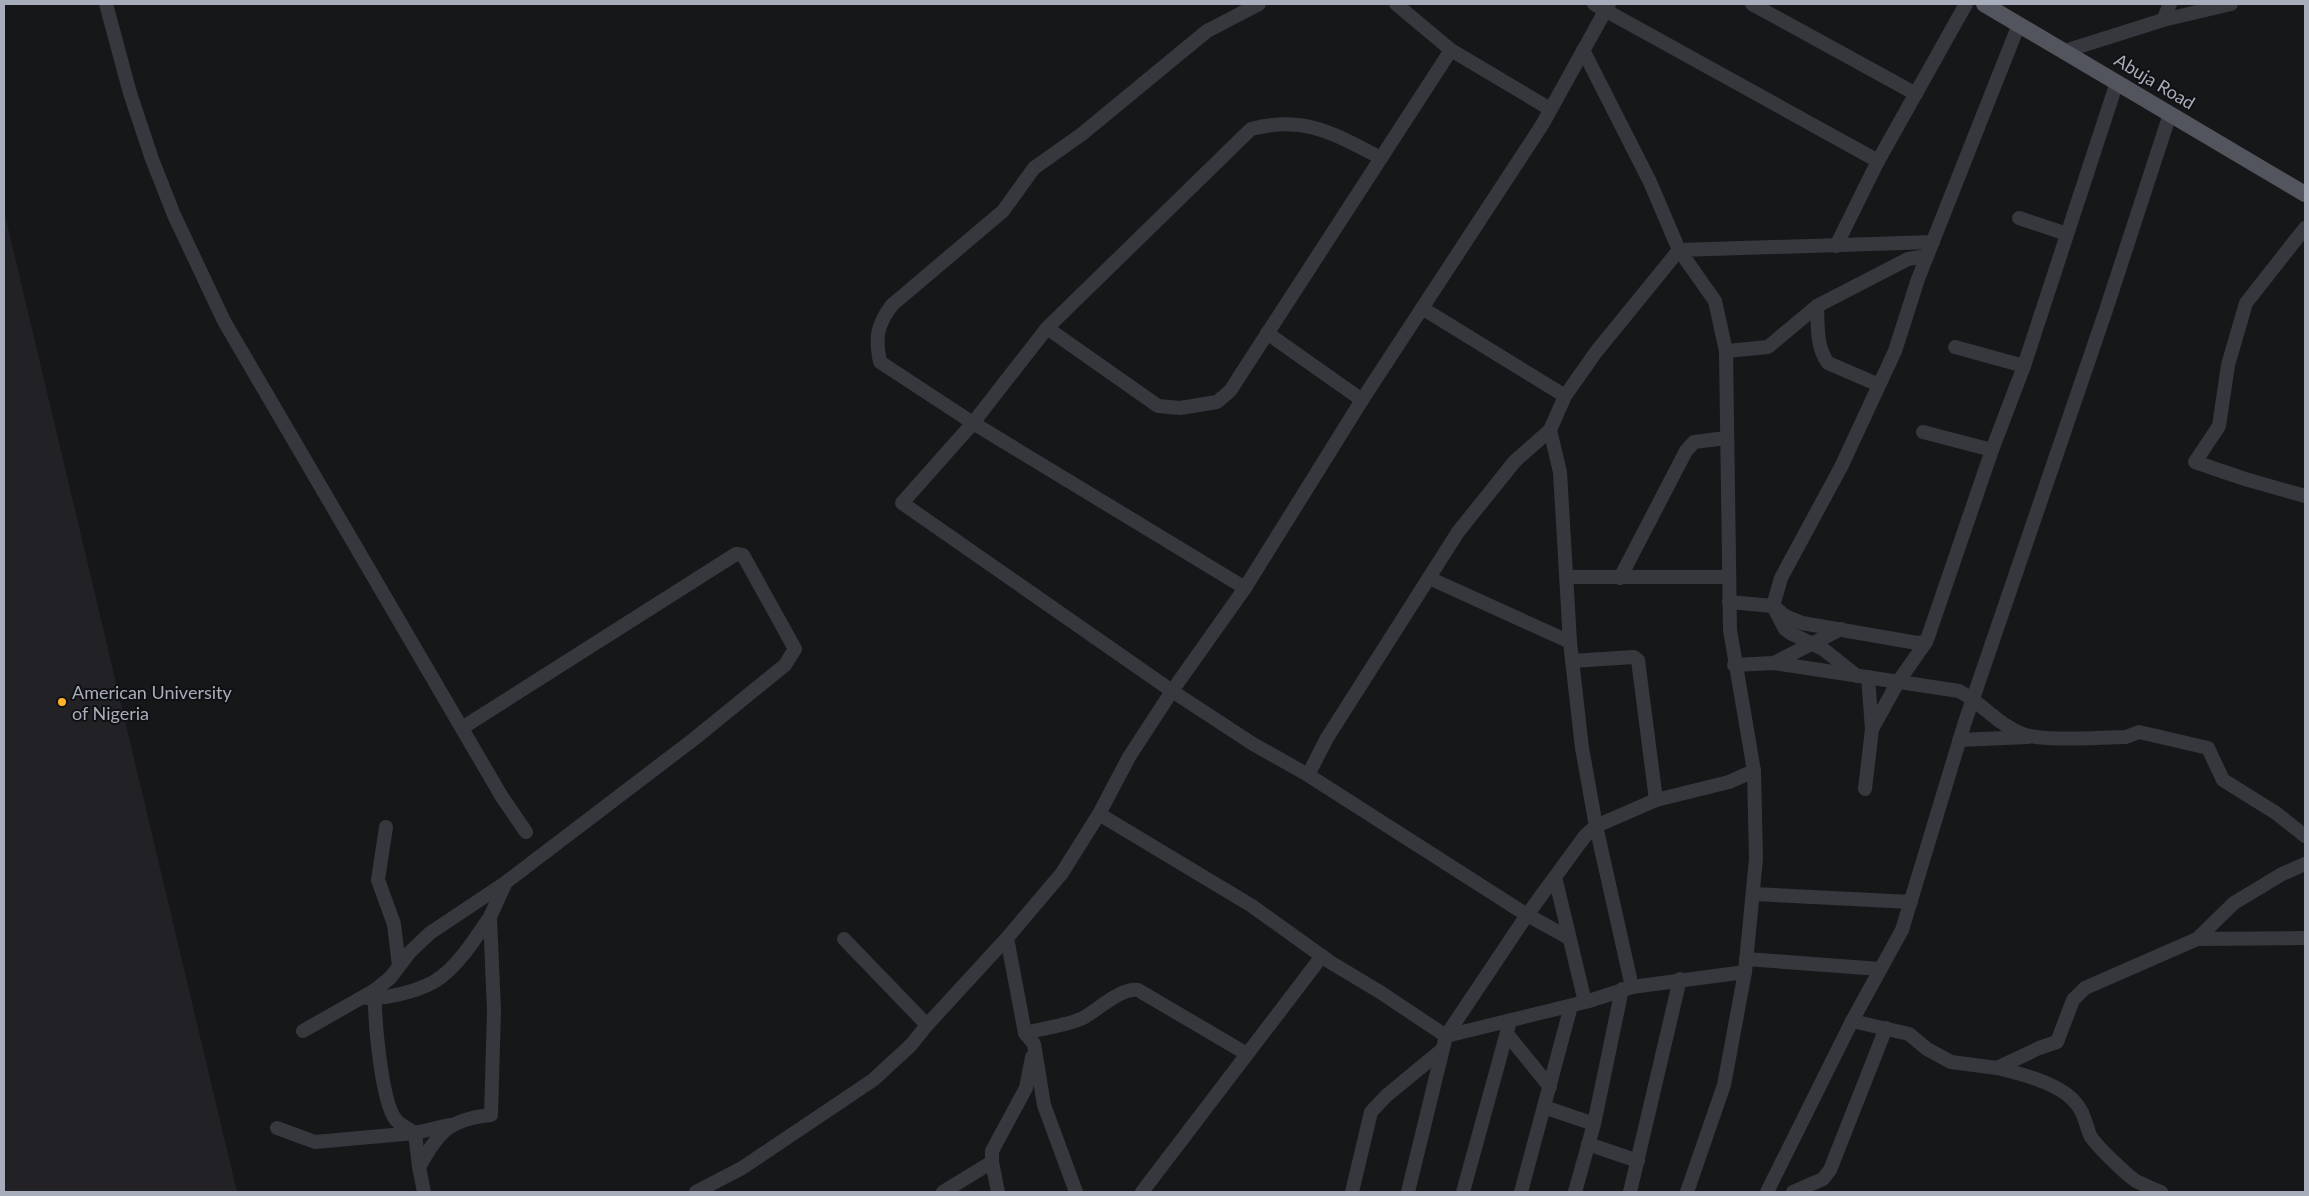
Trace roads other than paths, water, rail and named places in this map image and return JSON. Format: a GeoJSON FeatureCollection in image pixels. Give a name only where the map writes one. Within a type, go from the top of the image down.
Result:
{"type":"FeatureCollection","features":[{"type":"Feature","properties":{"kind":"main road","name":"Abuja Road"},"geometry":{"type":"LineString","coordinates":[[1984,4],[2066,50],[2305,194]]}},
{"type":"Feature","properties":{"kind":"street"},"geometry":{"type":"LineString","coordinates":[[106,4],[133,102],[152,159],[178,224],[224,321],[502,797],[526,832]]}},
{"type":"Feature","properties":{"kind":"street"},"geometry":{"type":"LineString","coordinates":[[1245,588],[973,423],[880,362],[877,343],[881,320],[892,305],[1003,211],[1034,168],[1082,134],[1207,31],[1259,4]]}},
{"type":"Feature","properties":{"kind":"street"},"geometry":{"type":"LineString","coordinates":[[1396,4],[1451,50],[1550,109]]}},
{"type":"Feature","properties":{"kind":"street"},"geometry":{"type":"LineString","coordinates":[[1752,4],[1916,94]]}},
{"type":"Feature","properties":{"kind":"street"},"geometry":{"type":"LineString","coordinates":[[1836,246],[1878,161],[1966,4]]}},
{"type":"Feature","properties":{"kind":"street"},"geometry":{"type":"LineString","coordinates":[[2163,20],[2170,4]]}},
{"type":"Feature","properties":{"kind":"street"},"geometry":{"type":"LineString","coordinates":[[2066,50],[2163,20],[2231,4]]}},
{"type":"Feature","properties":{"kind":"street"},"geometry":{"type":"LineString","coordinates":[[696,1192],[742,1168],[873,1080],[911,1045],[927,1025],[983,966],[1062,873],[1099,814],[1129,757],[1172,691],[1245,588],[1362,400],[1550,109],[1584,50],[1603,6],[1878,161]]}},
{"type":"Feature","properties":{"kind":"street"},"geometry":{"type":"LineString","coordinates":[[1865,789],[1872,730],[1863,677],[1823,649],[1785,629],[1773,606],[1781,578],[1841,467],[1895,351],[1927,256],[2019,24]]}},
{"type":"Feature","properties":{"kind":"street"},"geometry":{"type":"LineString","coordinates":[[1047,328],[1158,406],[1180,408],[1217,402],[1230,390],[1451,50]]}},
{"type":"Feature","properties":{"kind":"street"},"geometry":{"type":"LineString","coordinates":[[1584,50],[1650,182],[1678,250],[1715,301],[1726,351],[1730,630],[1734,666],[1754,771],[1756,859],[1746,966],[1724,1085],[1687,1192]]}},
{"type":"Feature","properties":{"kind":"street"},"geometry":{"type":"LineString","coordinates":[[1872,730],[1898,682],[1926,642],[1992,450],[2024,366],[2117,82]]}},
{"type":"Feature","properties":{"kind":"street"},"geometry":{"type":"LineString","coordinates":[[1768,1192],[1852,1021],[1902,930],[1959,740],[2109,301],[2170,114]]}},
{"type":"Feature","properties":{"kind":"street"},"geometry":{"type":"LineString","coordinates":[[1381,158],[1330,132],[1297,123],[1272,124],[1251,129],[1047,328],[973,423],[902,503],[1172,691],[1253,744],[1308,775],[1527,915],[1569,938]]}},
{"type":"Feature","properties":{"kind":"street"},"geometry":{"type":"LineString","coordinates":[[2019,218],[2067,234]]}},
{"type":"Feature","properties":{"kind":"street"},"geometry":{"type":"LineString","coordinates":[[2305,228],[2246,303],[2228,365],[2219,426],[2195,462],[2305,496]]}},
{"type":"Feature","properties":{"kind":"street"},"geometry":{"type":"LineString","coordinates":[[1308,775],[1327,738],[1458,532],[1515,461],[1550,430],[1565,396],[1596,352],[1678,250],[1933,242]]}},
{"type":"Feature","properties":{"kind":"street"},"geometry":{"type":"LineString","coordinates":[[1726,351],[1768,347],[1817,306],[1908,259],[1927,256]]}},
{"type":"Feature","properties":{"kind":"street"},"geometry":{"type":"LineString","coordinates":[[1817,306],[1819,343],[1823,356],[1828,363],[1879,385]]}},
{"type":"Feature","properties":{"kind":"street"},"geometry":{"type":"LineString","coordinates":[[1422,308],[1565,396]]}},
{"type":"Feature","properties":{"kind":"street"},"geometry":{"type":"LineString","coordinates":[[1267,333],[1362,400]]}},
{"type":"Feature","properties":{"kind":"street"},"geometry":{"type":"LineString","coordinates":[[1955,347],[2024,366]]}},
{"type":"Feature","properties":{"kind":"street"},"geometry":{"type":"LineString","coordinates":[[1550,430],[1560,472],[1570,642],[1582,748],[1627,988],[1594,1124],[1575,1192]]}},
{"type":"Feature","properties":{"kind":"street"},"geometry":{"type":"LineString","coordinates":[[1923,432],[1992,450]]}},
{"type":"Feature","properties":{"kind":"street"},"geometry":{"type":"LineString","coordinates":[[1620,578],[1686,451],[1694,442],[1726,438]]}},
{"type":"Feature","properties":{"kind":"street"},"geometry":{"type":"LineString","coordinates":[[303,1031],[370,996],[390,978],[398,966],[430,932],[505,883],[747,696],[785,665],[795,649],[743,555],[736,554],[462,728]]}},
{"type":"Feature","properties":{"kind":"street"},"geometry":{"type":"LineString","coordinates":[[1567,577],[1728,577]]}},
{"type":"Feature","properties":{"kind":"street"},"geometry":{"type":"LineString","coordinates":[[1429,578],[1570,642]]}},
{"type":"Feature","properties":{"kind":"street"},"geometry":{"type":"LineString","coordinates":[[1729,602],[1773,606],[1785,616],[1802,622],[1917,643],[1926,642]]}},
{"type":"Feature","properties":{"kind":"street"},"geometry":{"type":"LineString","coordinates":[[1774,663],[1841,629]]}},
{"type":"Feature","properties":{"kind":"street"},"geometry":{"type":"LineString","coordinates":[[1572,661],[1634,657],[1638,660],[1656,800]]}},
{"type":"Feature","properties":{"kind":"street"},"geometry":{"type":"LineString","coordinates":[[1734,666],[1774,663],[1959,691],[1973,698],[1998,720],[2022,734],[2037,737]]}},
{"type":"Feature","properties":{"kind":"street"},"geometry":{"type":"LineString","coordinates":[[1959,740],[2037,737],[2126,737],[2139,732],[2208,748],[2223,780],[2276,813],[2305,836]]}},
{"type":"Feature","properties":{"kind":"street"},"geometry":{"type":"LineString","coordinates":[[1352,1192],[1370,1112],[1444,1042],[1527,915],[1584,836],[1596,826],[1656,800],[1729,782],[1754,771]]}},
{"type":"Feature","properties":{"kind":"street"},"geometry":{"type":"LineString","coordinates":[[1099,814],[1252,906],[1444,1042],[1508,1027],[1627,988],[1746,966],[1880,969]]}},
{"type":"Feature","properties":{"kind":"street"},"geometry":{"type":"LineString","coordinates":[[386,828],[378,880],[394,924],[398,966]]}},
{"type":"Feature","properties":{"kind":"street"},"geometry":{"type":"LineString","coordinates":[[1997,1068],[2039,1048],[2057,1042],[2073,1000],[2085,988],[2197,939],[2234,903],[2282,874],[2305,864]]}},
{"type":"Feature","properties":{"kind":"street"},"geometry":{"type":"LineString","coordinates":[[1521,1192],[1550,1087],[1578,1004],[1569,938],[1555,877]]}},
{"type":"Feature","properties":{"kind":"street"},"geometry":{"type":"LineString","coordinates":[[370,996],[396,995],[440,979],[450,970],[490,917],[505,883]]}},
{"type":"Feature","properties":{"kind":"street"},"geometry":{"type":"LineString","coordinates":[[1754,894],[1910,902]]}},
{"type":"Feature","properties":{"kind":"street"},"geometry":{"type":"LineString","coordinates":[[277,1128],[315,1142],[415,1133],[449,1125],[473,1116],[491,1115],[494,1011],[490,917]]}},
{"type":"Feature","properties":{"kind":"street"},"geometry":{"type":"LineString","coordinates":[[1007,938],[1025,1033],[1034,1044],[1044,1105],[1076,1192]]}},
{"type":"Feature","properties":{"kind":"street"},"geometry":{"type":"LineString","coordinates":[[2197,939],[2305,938]]}},
{"type":"Feature","properties":{"kind":"street"},"geometry":{"type":"LineString","coordinates":[[844,940],[927,1025]]}},
{"type":"Feature","properties":{"kind":"street"},"geometry":{"type":"LineString","coordinates":[[1142,1192],[1322,956]]}},
{"type":"Feature","properties":{"kind":"street"},"geometry":{"type":"LineString","coordinates":[[1630,1192],[1680,979]]}},
{"type":"Feature","properties":{"kind":"street"},"geometry":{"type":"LineString","coordinates":[[1025,1033],[1080,1019],[1119,994],[1131,989],[1138,990],[1247,1054]]}},
{"type":"Feature","properties":{"kind":"street"},"geometry":{"type":"LineString","coordinates":[[370,996],[388,1102],[396,1120],[415,1133],[424,1192]]}},
{"type":"Feature","properties":{"kind":"street"},"geometry":{"type":"LineString","coordinates":[[1852,1021],[1909,1034],[1927,1049],[1951,1062],[2022,1073],[2050,1086],[2074,1100],[2085,1116],[2090,1136],[2100,1148],[2135,1180],[2160,1192]]}},
{"type":"Feature","properties":{"kind":"street"},"geometry":{"type":"LineString","coordinates":[[1508,1027],[1550,1087]]}},
{"type":"Feature","properties":{"kind":"street"},"geometry":{"type":"LineString","coordinates":[[1464,1192],[1508,1027]]}},
{"type":"Feature","properties":{"kind":"street"},"geometry":{"type":"LineString","coordinates":[[1793,1192],[1823,1179],[1830,1170],[1886,1028]]}},
{"type":"Feature","properties":{"kind":"street"},"geometry":{"type":"LineString","coordinates":[[1408,1192],[1444,1042]]}},
{"type":"Feature","properties":{"kind":"street"},"geometry":{"type":"LineString","coordinates":[[998,1192],[992,1162],[992,1151],[995,1142],[1026,1088],[1034,1044]]}},
{"type":"Feature","properties":{"kind":"street"},"geometry":{"type":"LineString","coordinates":[[1544,1107],[1594,1124]]}},
{"type":"Feature","properties":{"kind":"street"},"geometry":{"type":"LineString","coordinates":[[419,1167],[433,1143],[449,1125]]}},
{"type":"Feature","properties":{"kind":"street"},"geometry":{"type":"LineString","coordinates":[[1588,1144],[1638,1161]]}},
{"type":"Feature","properties":{"kind":"street"},"geometry":{"type":"LineString","coordinates":[[943,1192],[992,1162]]}},
{"type":"Feature","properties":{"kind":"place","name":"American University of Nigeria"},"geometry":{"type":"Point","coordinates":[62,702]}}]}
